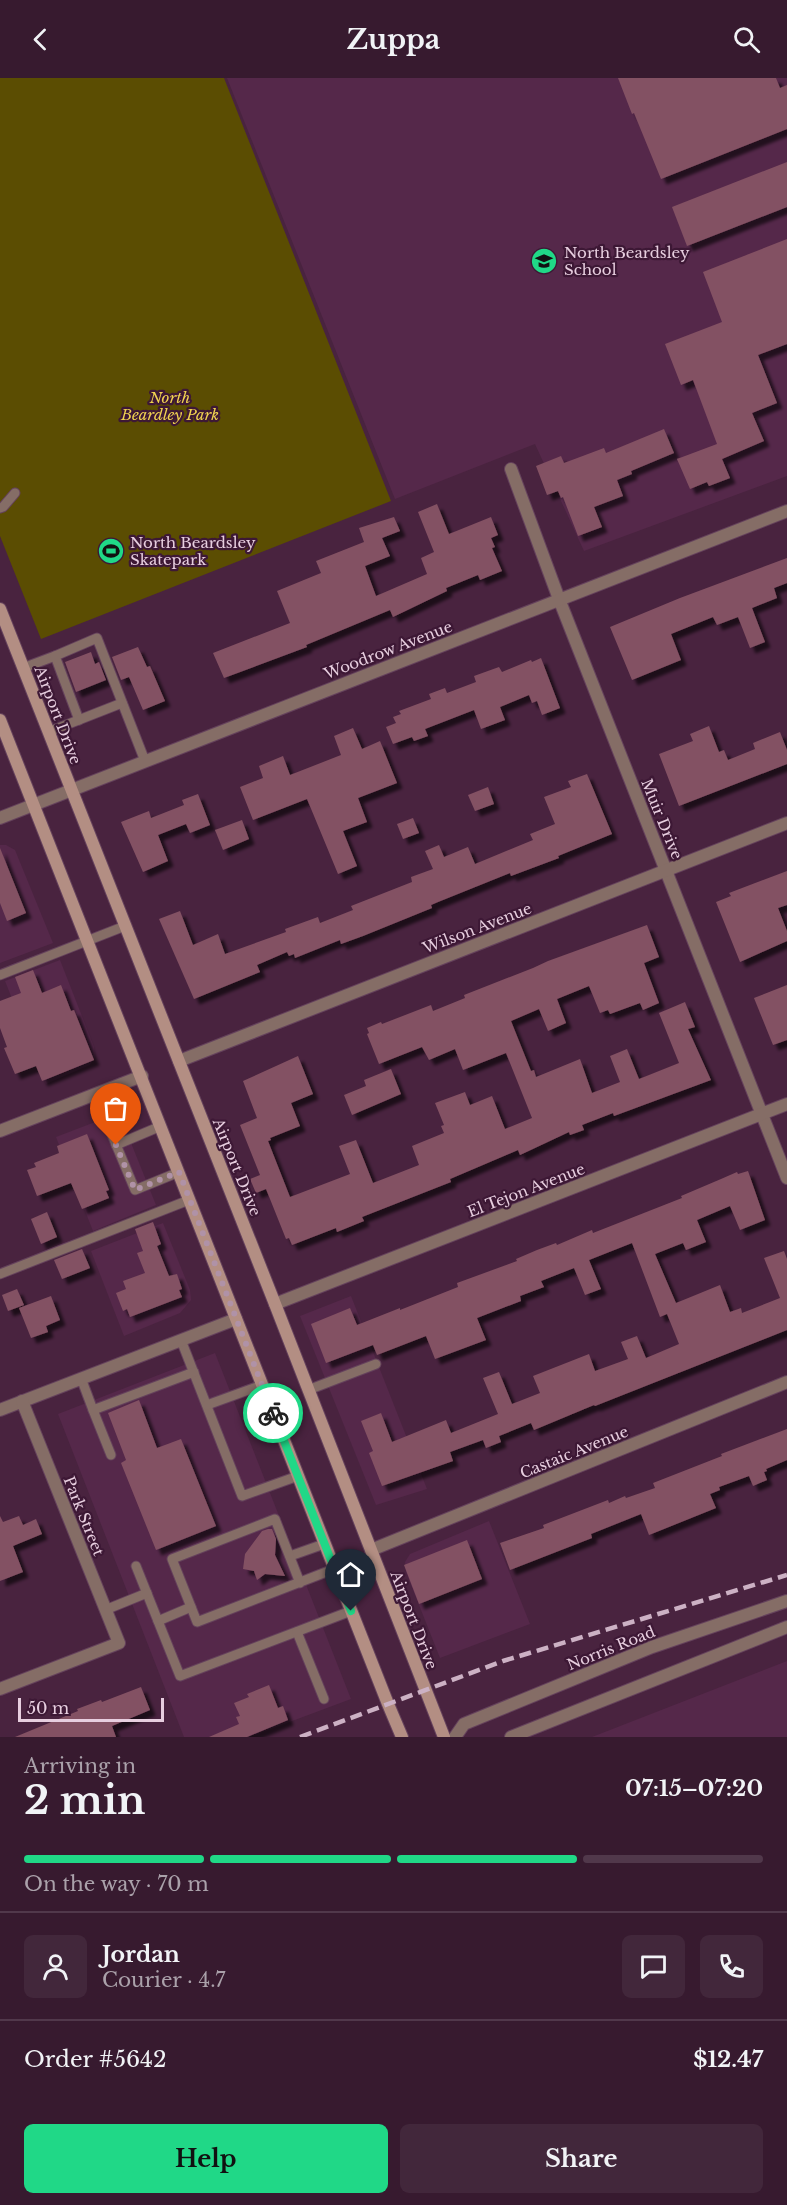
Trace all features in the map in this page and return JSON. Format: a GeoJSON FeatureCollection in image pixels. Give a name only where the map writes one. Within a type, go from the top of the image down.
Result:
{"type":"FeatureCollection","features":[{"type":"Feature","properties":{"kind":"main road","name":"Airport Drive"},"geometry":{"type":"LineString","coordinates":[[0,609],[444,1737]]}},
{"type":"Feature","properties":{"kind":"main road"},"geometry":{"type":"LineString","coordinates":[[0,720],[402,1737]]}},
{"type":"Feature","properties":{"kind":"street","name":"Muir Drive"},"geometry":{"type":"LineString","coordinates":[[511,469],[559,599],[787,1178]]}},
{"type":"Feature","properties":{"kind":"street","name":"Woodrow Avenue"},"geometry":{"type":"LineString","coordinates":[[0,818],[787,511]]}},
{"type":"Feature","properties":{"kind":"street","name":"Wilson Avenue"},"geometry":{"type":"LineString","coordinates":[[179,1061],[787,823]]}},
{"type":"Feature","properties":{"kind":"street"},"geometry":{"type":"LineString","coordinates":[[0,1131],[142,1076]]}},
{"type":"Feature","properties":{"kind":"street","name":"El Tejon Avenue"},"geometry":{"type":"LineString","coordinates":[[275,1304],[787,1104]]}},
{"type":"Feature","properties":{"kind":"street"},"geometry":{"type":"LineString","coordinates":[[0,1410],[236,1319]]}},
{"type":"Feature","properties":{"kind":"street","name":"Castaic Avenue"},"geometry":{"type":"LineString","coordinates":[[371,1550],[787,1382]]}},
{"type":"Feature","properties":{"kind":"street","name":"Park Street"},"geometry":{"type":"LineString","coordinates":[[0,1689],[119,1643],[22,1401]]}},
{"type":"Feature","properties":{"kind":"street","name":"Norris Road"},"geometry":{"type":"LineString","coordinates":[[455,1737],[464,1724],[652,1647],[787,1600]]}},
{"type":"Feature","properties":{"kind":"street"},"geometry":{"type":"LineString","coordinates":[[511,1737],[787,1627]]}},
{"type":"Feature","properties":{"kind":"lane"},"geometry":{"type":"LineString","coordinates":[[0,508],[15,493]]}},
{"type":"Feature","properties":{"kind":"lane"},"geometry":{"type":"LineString","coordinates":[[23,668],[98,638],[145,761]]}},
{"type":"Feature","properties":{"kind":"lane"},"geometry":{"type":"LineString","coordinates":[[55,656],[79,720]]}},
{"type":"Feature","properties":{"kind":"lane"},"geometry":{"type":"LineString","coordinates":[[48,732],[123,703]]}},
{"type":"Feature","properties":{"kind":"lane"},"geometry":{"type":"LineString","coordinates":[[0,975],[125,926]]}},
{"type":"Feature","properties":{"kind":"lane"},"geometry":{"type":"LineString","coordinates":[[95,1094],[135,1190],[179,1172]]}},
{"type":"Feature","properties":{"kind":"lane"},"geometry":{"type":"LineString","coordinates":[[116,1145],[161,1126]]}},
{"type":"Feature","properties":{"kind":"lane"},"geometry":{"type":"LineString","coordinates":[[0,1274],[189,1200]]}},
{"type":"Feature","properties":{"kind":"lane"},"geometry":{"type":"LineString","coordinates":[[181,1340],[242,1496],[298,1476]]}},
{"type":"Feature","properties":{"kind":"lane"},"geometry":{"type":"LineString","coordinates":[[308,1390],[376,1364]]}},
{"type":"Feature","properties":{"kind":"lane"},"geometry":{"type":"LineString","coordinates":[[93,1410],[194,1372]]}},
{"type":"Feature","properties":{"kind":"lane"},"geometry":{"type":"LineString","coordinates":[[81,1378],[111,1455]]}},
{"type":"Feature","properties":{"kind":"lane"},"geometry":{"type":"LineString","coordinates":[[207,1406],[262,1384]]}},
{"type":"Feature","properties":{"kind":"lane"},"geometry":{"type":"LineString","coordinates":[[300,1583],[275,1520],[172,1559],[197,1622],[300,1583],[334,1569]]}},
{"type":"Feature","properties":{"kind":"lane"},"geometry":{"type":"LineString","coordinates":[[290,1556],[324,1544]]}},
{"type":"Feature","properties":{"kind":"lane"},"geometry":{"type":"LineString","coordinates":[[136,1566],[180,1676],[351,1611]]}},
{"type":"Feature","properties":{"kind":"lane"},"geometry":{"type":"LineString","coordinates":[[105,1610],[147,1593]]}},
{"type":"Feature","properties":{"kind":"lane"},"geometry":{"type":"LineString","coordinates":[[158,1621],[191,1607]]}},
{"type":"Feature","properties":{"kind":"lane"},"geometry":{"type":"LineString","coordinates":[[297,1632],[324,1700]]}},
{"type":"Feature","properties":{"kind":"shaded area","name":"North Beardsley School"},"geometry":{"type":"Polygon","coordinates":[[[227,78],[787,78],[787,476],[584,551],[535,444],[395,499],[227,78]]]}},
{"type":"Feature","properties":{"kind":"shaded area"},"geometry":{"type":"Polygon","coordinates":[[[0,845],[6,845],[15,850],[53,943],[0,963],[0,845]]]}},
{"type":"Feature","properties":{"kind":"shaded area"},"geometry":{"type":"Polygon","coordinates":[[[60,960],[94,1047],[95,1057],[90,1065],[46,1084],[5,981],[60,960]]]}},
{"type":"Feature","properties":{"kind":"shaded area"},"geometry":{"type":"Polygon","coordinates":[[[114,1118],[123,1123],[156,1205],[93,1231],[56,1137],[103,1119],[114,1118]]]}},
{"type":"Feature","properties":{"kind":"shaded area"},"geometry":{"type":"Polygon","coordinates":[[[163,1223],[190,1290],[191,1300],[180,1313],[124,1336],[91,1251],[163,1223]]]}},
{"type":"Feature","properties":{"kind":"shaded area"},"geometry":{"type":"Polygon","coordinates":[[[351,1296],[427,1489],[376,1505],[300,1316],[351,1296]]]}},
{"type":"Feature","properties":{"kind":"shaded area"},"geometry":{"type":"Polygon","coordinates":[[[215,1353],[351,1699],[249,1737],[184,1737],[58,1414],[215,1353]]]}},
{"type":"Feature","properties":{"kind":"shaded area"},"geometry":{"type":"Polygon","coordinates":[[[489,1521],[530,1624],[440,1658],[406,1572],[405,1562],[410,1554],[489,1521]]]}},
{"type":"Feature","properties":{"kind":"shaded area"},"geometry":{"type":"Polygon","coordinates":[[[787,1661],[787,1737],[592,1737],[787,1661]]]}},
{"type":"Feature","properties":{"kind":"green space","name":"North Beardley Park"},"geometry":{"type":"Polygon","coordinates":[[[0,78],[224,78],[391,501],[41,639],[0,536],[0,78]]]}},
{"type":"Feature","properties":{"kind":"building"},"geometry":{"type":"Polygon","coordinates":[[[618,78],[776,78],[780,88],[787,85],[787,129],[661,179],[618,78]]]}},
{"type":"Feature","properties":{"kind":"building"},"geometry":{"type":"Polygon","coordinates":[[[787,162],[787,207],[687,246],[672,207],[787,162]]]}},
{"type":"Feature","properties":{"kind":"building"},"geometry":{"type":"Polygon","coordinates":[[[787,239],[787,344],[758,355],[777,403],[752,413],[764,441],[722,459],[730,478],[709,486],[707,482],[690,489],[677,459],[717,444],[693,380],[681,385],[665,344],[722,322],[703,272],[787,239]]]}},
{"type":"Feature","properties":{"kind":"building"},"geometry":{"type":"Polygon","coordinates":[[[664,429],[674,453],[631,471],[632,474],[617,480],[623,496],[594,507],[602,527],[578,536],[563,497],[561,498],[558,491],[547,495],[536,466],[561,456],[564,463],[604,448],[606,453],[664,429]]]}},
{"type":"Feature","properties":{"kind":"building"},"geometry":{"type":"Polygon","coordinates":[[[437,504],[449,534],[491,517],[498,535],[491,538],[495,547],[492,548],[502,571],[480,580],[478,575],[446,588],[447,591],[393,617],[390,610],[306,645],[307,647],[224,678],[213,653],[290,623],[277,591],[321,573],[316,561],[364,542],[359,528],[394,517],[400,531],[382,538],[390,556],[365,566],[376,596],[427,574],[421,558],[434,552],[418,512],[437,504]]]}},
{"type":"Feature","properties":{"kind":"building"},"geometry":{"type":"Polygon","coordinates":[[[787,558],[787,583],[774,588],[777,598],[752,608],[765,642],[750,648],[738,617],[717,625],[713,617],[671,634],[681,660],[632,680],[610,627],[787,558]]]}},
{"type":"Feature","properties":{"kind":"building"},"geometry":{"type":"Polygon","coordinates":[[[138,647],[147,667],[150,666],[165,701],[143,710],[129,677],[121,680],[112,657],[138,647]]]}},
{"type":"Feature","properties":{"kind":"building"},"geometry":{"type":"Polygon","coordinates":[[[91,652],[95,664],[99,662],[106,680],[76,692],[65,662],[91,652]]]}},
{"type":"Feature","properties":{"kind":"building"},"geometry":{"type":"Polygon","coordinates":[[[541,658],[560,708],[542,715],[537,701],[532,703],[529,695],[500,707],[505,720],[481,729],[474,710],[425,729],[428,736],[414,741],[412,737],[393,744],[386,727],[396,723],[393,717],[401,714],[399,711],[431,699],[429,694],[445,688],[447,693],[476,682],[474,676],[499,667],[502,672],[541,658]]]}},
{"type":"Feature","properties":{"kind":"building"},"geometry":{"type":"Polygon","coordinates":[[[709,726],[719,752],[724,750],[728,760],[755,749],[753,743],[780,732],[787,750],[787,764],[679,806],[659,754],[693,741],[690,734],[709,726]]]}},
{"type":"Feature","properties":{"kind":"building"},"geometry":{"type":"Polygon","coordinates":[[[353,728],[362,749],[380,741],[397,783],[358,798],[367,822],[343,831],[357,866],[338,874],[307,799],[253,820],[240,787],[263,778],[259,766],[283,756],[290,775],[341,755],[334,736],[353,728]]]}},
{"type":"Feature","properties":{"kind":"building"},"geometry":{"type":"Polygon","coordinates":[[[587,774],[612,834],[558,856],[559,858],[511,876],[510,873],[438,902],[431,905],[432,908],[341,944],[340,940],[295,958],[294,954],[289,956],[287,952],[257,965],[260,972],[194,999],[159,919],[180,911],[193,945],[218,934],[225,954],[286,932],[285,929],[318,917],[320,923],[353,910],[351,906],[412,882],[411,877],[433,869],[425,851],[439,845],[444,857],[468,847],[475,864],[533,840],[530,834],[555,824],[544,797],[571,787],[568,781],[587,774]]]}},
{"type":"Feature","properties":{"kind":"building"},"geometry":{"type":"Polygon","coordinates":[[[488,787],[494,804],[475,811],[468,795],[488,787]]]}},
{"type":"Feature","properties":{"kind":"building"},"geometry":{"type":"Polygon","coordinates":[[[198,794],[210,825],[190,833],[186,824],[158,835],[168,861],[143,872],[121,822],[149,811],[151,818],[184,805],[182,800],[198,794]]]}},
{"type":"Feature","properties":{"kind":"building"},"geometry":{"type":"Polygon","coordinates":[[[413,818],[419,833],[403,839],[397,824],[413,818]]]}},
{"type":"Feature","properties":{"kind":"building"},"geometry":{"type":"Polygon","coordinates":[[[242,820],[249,839],[223,850],[215,830],[242,820]]]}},
{"type":"Feature","properties":{"kind":"building"},"geometry":{"type":"Polygon","coordinates":[[[0,848],[26,913],[7,921],[0,903],[0,848]]]}},
{"type":"Feature","properties":{"kind":"building"},"geometry":{"type":"Polygon","coordinates":[[[787,871],[787,905],[778,908],[787,931],[787,941],[740,962],[716,902],[731,896],[729,893],[787,871]]]}},
{"type":"Feature","properties":{"kind":"building"},"geometry":{"type":"Polygon","coordinates":[[[647,925],[659,957],[644,963],[659,1003],[643,1010],[640,1003],[610,1014],[608,1010],[600,1013],[589,986],[557,999],[566,1023],[548,1031],[539,1009],[511,1021],[531,1071],[534,1070],[536,1077],[580,1059],[592,1093],[620,1082],[610,1056],[627,1049],[639,1079],[679,1063],[659,1013],[685,1002],[695,1027],[688,1029],[711,1080],[614,1116],[613,1113],[582,1125],[584,1130],[570,1135],[569,1132],[520,1155],[518,1150],[450,1179],[451,1182],[362,1217],[364,1221],[337,1232],[336,1228],[292,1245],[289,1238],[286,1239],[266,1189],[256,1193],[250,1179],[260,1175],[240,1125],[257,1118],[243,1081],[298,1056],[313,1094],[291,1103],[300,1126],[270,1138],[271,1140],[268,1141],[290,1197],[350,1174],[339,1146],[356,1140],[373,1183],[419,1165],[412,1146],[444,1133],[441,1126],[444,1125],[435,1103],[465,1092],[470,1105],[492,1096],[505,1129],[532,1118],[506,1053],[463,1070],[455,1049],[429,1060],[422,1047],[379,1064],[367,1034],[369,1033],[367,1028],[431,1005],[433,1011],[465,998],[464,995],[548,961],[647,925]]]}},
{"type":"Feature","properties":{"kind":"building"},"geometry":{"type":"Polygon","coordinates":[[[33,970],[42,993],[61,985],[71,1011],[74,1010],[94,1060],[42,1081],[36,1066],[15,1074],[4,1048],[7,1047],[0,1028],[0,1001],[21,993],[15,977],[33,970]]]}},
{"type":"Feature","properties":{"kind":"building"},"geometry":{"type":"Polygon","coordinates":[[[787,985],[787,1040],[773,1045],[754,998],[787,985]]]}},
{"type":"Feature","properties":{"kind":"building"},"geometry":{"type":"Polygon","coordinates":[[[391,1069],[401,1094],[352,1115],[344,1095],[366,1086],[364,1080],[391,1069]]]}},
{"type":"Feature","properties":{"kind":"building"},"geometry":{"type":"Polygon","coordinates":[[[87,1134],[109,1190],[106,1191],[109,1198],[82,1209],[71,1183],[37,1196],[27,1170],[36,1167],[34,1163],[59,1153],[57,1146],[87,1134]]]}},
{"type":"Feature","properties":{"kind":"building"},"geometry":{"type":"Polygon","coordinates":[[[748,1171],[765,1220],[740,1230],[730,1206],[697,1220],[706,1242],[686,1250],[683,1243],[655,1254],[676,1303],[720,1285],[730,1312],[741,1308],[742,1313],[780,1298],[764,1258],[784,1251],[787,1259],[787,1330],[534,1430],[531,1423],[499,1436],[501,1442],[486,1448],[483,1440],[450,1452],[453,1461],[382,1486],[369,1453],[373,1451],[361,1421],[381,1413],[392,1442],[446,1420],[451,1433],[498,1414],[483,1378],[499,1372],[512,1404],[540,1393],[533,1376],[589,1354],[595,1371],[628,1359],[621,1342],[637,1336],[646,1358],[679,1344],[667,1314],[660,1317],[632,1243],[589,1260],[601,1289],[585,1295],[574,1268],[541,1281],[544,1287],[520,1296],[521,1301],[477,1318],[486,1340],[435,1359],[426,1336],[377,1355],[373,1345],[326,1363],[311,1324],[350,1308],[357,1325],[400,1308],[400,1310],[458,1287],[457,1283],[517,1261],[516,1259],[537,1250],[556,1243],[557,1245],[592,1230],[593,1233],[682,1198],[681,1196],[737,1172],[738,1174],[748,1171]]]}},
{"type":"Feature","properties":{"kind":"building"},"geometry":{"type":"Polygon","coordinates":[[[47,1212],[57,1237],[41,1244],[31,1219],[47,1212]]]}},
{"type":"Feature","properties":{"kind":"building"},"geometry":{"type":"Polygon","coordinates":[[[153,1222],[161,1244],[157,1246],[169,1276],[177,1274],[182,1297],[130,1317],[127,1309],[123,1311],[116,1293],[126,1289],[123,1281],[145,1273],[137,1253],[143,1251],[135,1229],[153,1222]]]}},
{"type":"Feature","properties":{"kind":"building"},"geometry":{"type":"Polygon","coordinates":[[[82,1249],[90,1268],[62,1279],[54,1260],[82,1249]]]}},
{"type":"Feature","properties":{"kind":"building"},"geometry":{"type":"Polygon","coordinates":[[[17,1289],[24,1305],[8,1311],[2,1295],[17,1289]]]}},
{"type":"Feature","properties":{"kind":"building"},"geometry":{"type":"Polygon","coordinates":[[[51,1296],[60,1320],[46,1326],[48,1332],[31,1338],[19,1308],[51,1296]]]}},
{"type":"Feature","properties":{"kind":"building"},"geometry":{"type":"Polygon","coordinates":[[[139,1400],[157,1448],[181,1439],[216,1526],[156,1550],[121,1463],[126,1460],[108,1413],[139,1400]]]}},
{"type":"Feature","properties":{"kind":"building"},"geometry":{"type":"Polygon","coordinates":[[[787,1429],[787,1460],[766,1469],[767,1471],[764,1472],[767,1480],[753,1486],[749,1476],[719,1487],[720,1490],[710,1494],[716,1508],[649,1535],[641,1514],[591,1534],[592,1538],[510,1570],[500,1543],[544,1528],[543,1525],[608,1500],[609,1503],[655,1488],[653,1483],[787,1429]]]}},
{"type":"Feature","properties":{"kind":"building"},"geometry":{"type":"Polygon","coordinates":[[[0,1516],[3,1522],[19,1516],[23,1525],[36,1519],[42,1534],[13,1546],[23,1572],[0,1581],[0,1516]]]}},
{"type":"Feature","properties":{"kind":"building"},"geometry":{"type":"Polygon","coordinates":[[[272,1529],[276,1539],[275,1555],[285,1576],[265,1574],[257,1580],[254,1571],[243,1569],[245,1554],[262,1531],[272,1529]]]}},
{"type":"Feature","properties":{"kind":"building"},"geometry":{"type":"Polygon","coordinates":[[[467,1540],[482,1579],[419,1604],[404,1565],[467,1540]]]}},
{"type":"Feature","properties":{"kind":"building"},"geometry":{"type":"Polygon","coordinates":[[[269,1685],[278,1708],[283,1706],[288,1720],[247,1737],[209,1737],[239,1724],[236,1717],[240,1716],[234,1703],[249,1697],[247,1694],[269,1685]]]}},
{"type":"Feature","properties":{"kind":"building"},"geometry":{"type":"Polygon","coordinates":[[[141,1687],[150,1710],[112,1726],[116,1737],[15,1737],[78,1711],[77,1709],[141,1687]]]}},
{"type":"Feature","properties":{"kind":"railway"},"geometry":{"type":"LineString","coordinates":[[300,1737],[503,1661],[787,1575]]}},
{"type":"Feature","properties":{"kind":"way so far"},"geometry":{"type":"LineString","coordinates":[[116,1145],[135,1190],[179,1172],[273,1413]]}},
{"type":"Feature","properties":{"kind":"place","name":"North Beardsley School"},"geometry":{"type":"Point","coordinates":[544,261]}},
{"type":"Feature","properties":{"kind":"place","name":"North Beardsley Skatepark"},"geometry":{"type":"Point","coordinates":[111,551]}},
{"type":"Feature","properties":{"kind":"route"},"geometry":{"type":"LineString","coordinates":[[273,1413],[351,1611]]}}]}
